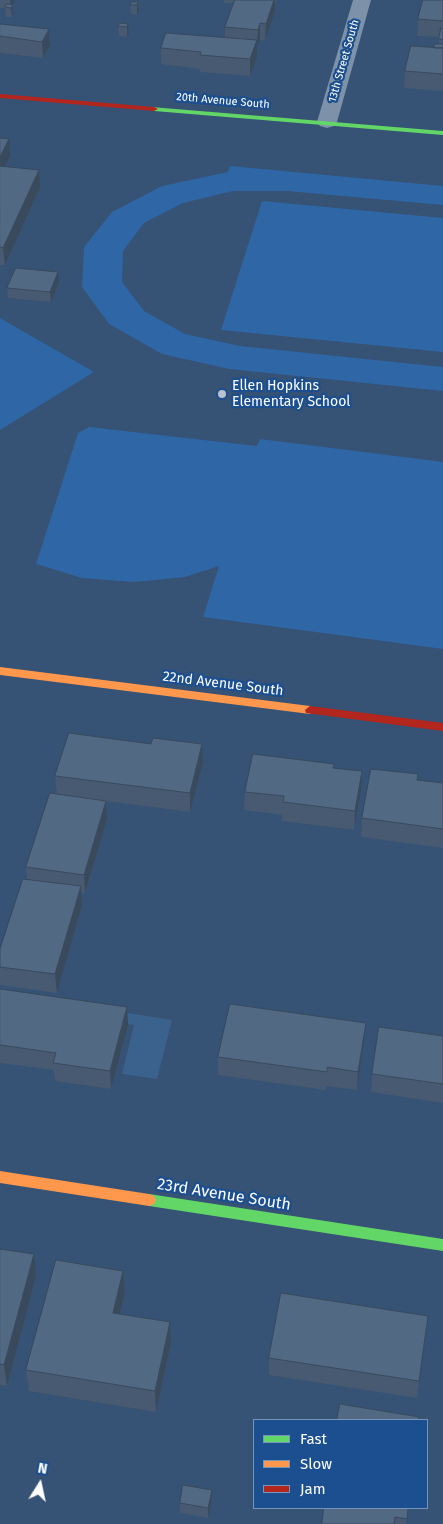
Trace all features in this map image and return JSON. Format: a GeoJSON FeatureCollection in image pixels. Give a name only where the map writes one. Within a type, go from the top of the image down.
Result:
{"type":"FeatureCollection","features":[{"type":"Feature","properties":{"kind":"street","name":"13th Street South"},"geometry":{"type":"LineString","coordinates":[[327,122],[362,0]]}},
{"type":"Feature","properties":{"kind":"street","name":"20th Avenue South"},"geometry":{"type":"LineString","coordinates":[[0,96],[443,132]]}},
{"type":"Feature","properties":{"kind":"street","name":"22nd Avenue South"},"geometry":{"type":"LineString","coordinates":[[0,671],[443,727]]}},
{"type":"Feature","properties":{"kind":"street","name":"23rd Avenue South"},"geometry":{"type":"LineString","coordinates":[[0,1177],[443,1246]]}},
{"type":"Feature","properties":{"kind":"shaded area"},"geometry":{"type":"Polygon","coordinates":[[[230,166],[443,186],[443,205],[287,191],[233,191],[183,203],[144,223],[123,251],[122,282],[144,311],[185,334],[240,346],[443,367],[443,391],[229,369],[162,354],[109,324],[82,287],[84,247],[112,212],[162,186],[228,172],[230,166]]]}},
{"type":"Feature","properties":{"kind":"shaded area"},"geometry":{"type":"Polygon","coordinates":[[[262,201],[443,218],[443,352],[221,330],[262,201]]]}},
{"type":"Feature","properties":{"kind":"shaded area"},"geometry":{"type":"Polygon","coordinates":[[[0,318],[94,372],[0,430],[0,318]]]}},
{"type":"Feature","properties":{"kind":"shaded area"},"geometry":{"type":"Polygon","coordinates":[[[89,427],[257,446],[260,439],[443,462],[443,649],[203,617],[219,566],[185,577],[134,582],[82,578],[36,564],[78,433],[89,427]]]}},
{"type":"Feature","properties":{"kind":"shaded area"},"geometry":{"type":"Polygon","coordinates":[[[128,1013],[172,1020],[157,1079],[122,1074],[134,1025],[125,1024],[128,1013]]]}},
{"type":"Feature","properties":{"kind":"building"},"geometry":{"type":"Polygon","coordinates":[[[235,0],[274,0],[266,24],[260,23],[258,30],[225,27],[235,0]]]}},
{"type":"Feature","properties":{"kind":"building"},"geometry":{"type":"Polygon","coordinates":[[[423,0],[443,0],[443,21],[418,19],[423,0]]]}},
{"type":"Feature","properties":{"kind":"building"},"geometry":{"type":"Polygon","coordinates":[[[132,2],[138,2],[137,5],[130,5],[132,2]]]}},
{"type":"Feature","properties":{"kind":"building"},"geometry":{"type":"Polygon","coordinates":[[[7,4],[13,5],[11,8],[5,7],[7,4]]]}},
{"type":"Feature","properties":{"kind":"building"},"geometry":{"type":"Polygon","coordinates":[[[120,23],[128,24],[127,27],[118,26],[120,23]]]}},
{"type":"Feature","properties":{"kind":"building"},"geometry":{"type":"Polygon","coordinates":[[[0,24],[49,29],[42,42],[0,36],[0,24]]]}},
{"type":"Feature","properties":{"kind":"building"},"geometry":{"type":"Polygon","coordinates":[[[441,28],[443,29],[443,40],[439,39],[441,28]]]}},
{"type":"Feature","properties":{"kind":"building"},"geometry":{"type":"Polygon","coordinates":[[[166,33],[257,40],[250,59],[200,55],[201,52],[161,48],[166,33]]]}},
{"type":"Feature","properties":{"kind":"building"},"geometry":{"type":"Polygon","coordinates":[[[435,44],[443,44],[443,48],[434,48],[435,44]]]}},
{"type":"Feature","properties":{"kind":"building"},"geometry":{"type":"Polygon","coordinates":[[[411,46],[443,48],[443,74],[405,71],[411,46]]]}},
{"type":"Feature","properties":{"kind":"building"},"geometry":{"type":"Polygon","coordinates":[[[0,138],[9,139],[0,157],[0,138]]]}},
{"type":"Feature","properties":{"kind":"building"},"geometry":{"type":"Polygon","coordinates":[[[0,166],[39,170],[3,248],[0,247],[0,166]]]}},
{"type":"Feature","properties":{"kind":"building"},"geometry":{"type":"Polygon","coordinates":[[[16,268],[58,272],[50,292],[7,288],[16,268]]]}},
{"type":"Feature","properties":{"kind":"building"},"geometry":{"type":"Polygon","coordinates":[[[69,733],[151,744],[153,738],[202,744],[190,793],[55,776],[69,733]]]}},
{"type":"Feature","properties":{"kind":"building"},"geometry":{"type":"Polygon","coordinates":[[[253,754],[334,764],[333,768],[362,771],[355,811],[283,802],[284,796],[245,792],[253,754]]]}},
{"type":"Feature","properties":{"kind":"building"},"geometry":{"type":"Polygon","coordinates":[[[371,769],[418,774],[417,780],[443,783],[443,829],[362,818],[371,769]]]}},
{"type":"Feature","properties":{"kind":"building"},"geometry":{"type":"Polygon","coordinates":[[[50,793],[106,801],[84,875],[26,867],[50,793]]]}},
{"type":"Feature","properties":{"kind":"building"},"geometry":{"type":"Polygon","coordinates":[[[23,879],[81,886],[55,974],[0,967],[0,949],[23,879]]]}},
{"type":"Feature","properties":{"kind":"building"},"geometry":{"type":"Polygon","coordinates":[[[0,989],[127,1007],[110,1071],[53,1063],[56,1053],[0,1045],[0,989]]]}},
{"type":"Feature","properties":{"kind":"building"},"geometry":{"type":"Polygon","coordinates":[[[230,1004],[366,1023],[358,1072],[327,1067],[327,1072],[218,1057],[230,1004]]]}},
{"type":"Feature","properties":{"kind":"building"},"geometry":{"type":"Polygon","coordinates":[[[379,1027],[443,1036],[443,1084],[372,1074],[379,1027]]]}},
{"type":"Feature","properties":{"kind":"building"},"geometry":{"type":"Polygon","coordinates":[[[0,1249],[34,1254],[4,1365],[0,1364],[0,1249]]]}},
{"type":"Feature","properties":{"kind":"building"},"geometry":{"type":"Polygon","coordinates":[[[56,1260],[123,1271],[113,1313],[170,1322],[155,1391],[26,1370],[56,1260]]]}},
{"type":"Feature","properties":{"kind":"building"},"geometry":{"type":"Polygon","coordinates":[[[281,1293],[428,1316],[419,1381],[269,1358],[281,1293]]]}},
{"type":"Feature","properties":{"kind":"building"},"geometry":{"type":"Polygon","coordinates":[[[340,1404],[419,1417],[418,1419],[337,1419],[340,1404]]]}},
{"type":"Feature","properties":{"kind":"building"},"geometry":{"type":"Polygon","coordinates":[[[183,1485],[212,1490],[208,1508],[180,1503],[183,1485]]]}},
{"type":"Feature","properties":{"kind":"building"},"geometry":{"type":"Polygon","coordinates":[[[324,1509],[408,1509],[407,1519],[395,1517],[394,1524],[322,1524],[324,1509]]]}},
{"type":"Feature","properties":{"kind":"traffic: fast"},"geometry":{"type":"LineString","coordinates":[[154,109],[443,133]]}},
{"type":"Feature","properties":{"kind":"traffic: fast"},"geometry":{"type":"LineString","coordinates":[[149,1200],[443,1245]]}},
{"type":"Feature","properties":{"kind":"traffic: slow"},"geometry":{"type":"LineString","coordinates":[[0,671],[310,710]]}},
{"type":"Feature","properties":{"kind":"traffic: slow"},"geometry":{"type":"LineString","coordinates":[[0,1177],[149,1200]]}},
{"type":"Feature","properties":{"kind":"traffic: jam"},"geometry":{"type":"LineString","coordinates":[[0,96],[154,109]]}},
{"type":"Feature","properties":{"kind":"traffic: jam"},"geometry":{"type":"LineString","coordinates":[[310,710],[443,727]]}},
{"type":"Feature","properties":{"kind":"place","name":"Ellen Hopkins Elementary School"},"geometry":{"type":"Point","coordinates":[222,394]}}]}
